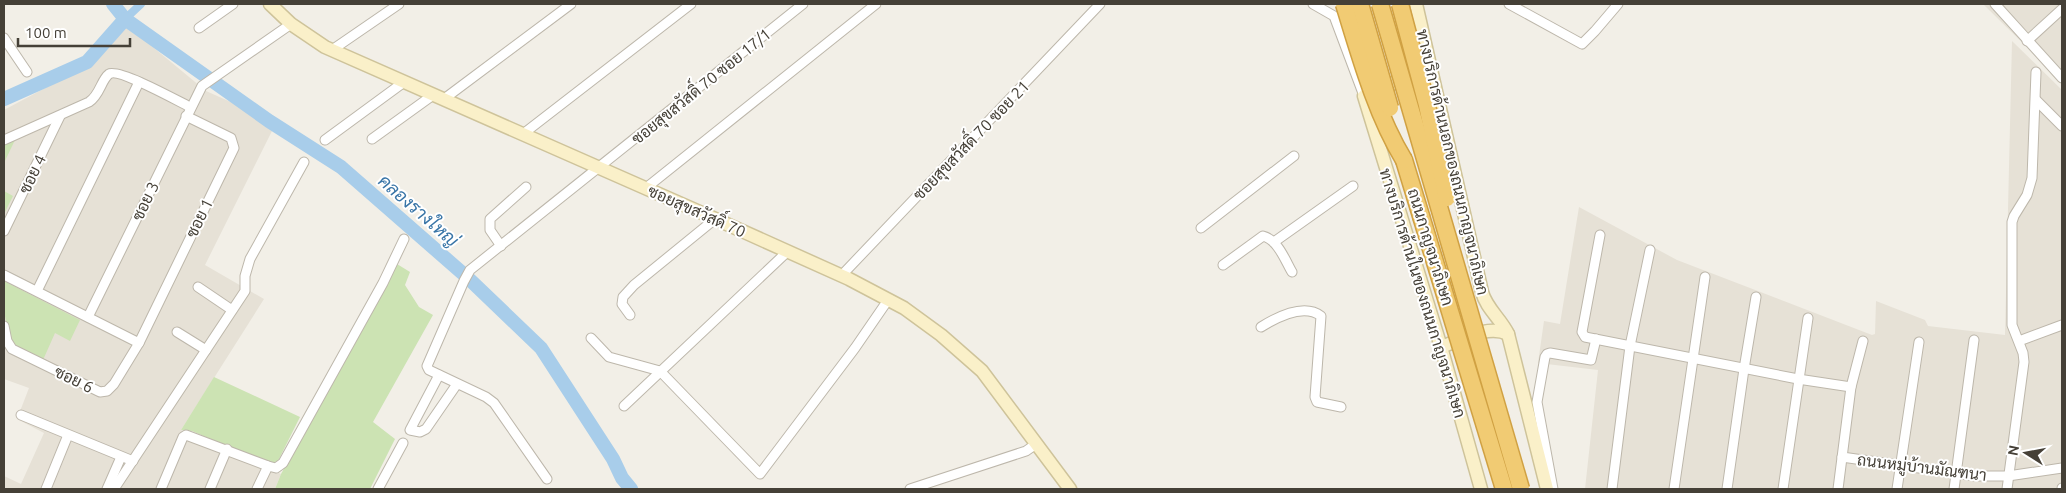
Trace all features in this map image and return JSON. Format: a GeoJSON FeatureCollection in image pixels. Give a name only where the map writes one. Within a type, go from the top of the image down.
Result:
{"type":"FeatureCollection","features":[{"type":"Feature","properties":{"kind":"highway"},"geometry":{"type":"LineString","coordinates":[[1344,4],[1382,117],[1404,160]]}},
{"type":"Feature","properties":{"kind":"highway","name":"ถนนกาญจนาภิเษก"},"geometry":{"type":"LineString","coordinates":[[1360,4],[1404,160],[1504,489]]}},
{"type":"Feature","properties":{"kind":"highway","name":"ถนนกาญจนาภิเษก"},"geometry":{"type":"LineString","coordinates":[[1380,4],[1520,489]]}},
{"type":"Feature","properties":{"kind":"highway"},"geometry":{"type":"LineString","coordinates":[[1400,4],[1435,139],[1467,302]]}},
{"type":"Feature","properties":{"kind":"main road","name":"ซอยสุขสวัสดิ์ 70"},"geometry":{"type":"LineString","coordinates":[[272,4],[291,24],[332,50],[715,219],[841,276],[904,308],[941,335],[982,371],[1070,489]]}},
{"type":"Feature","properties":{"kind":"main road","name":"ทางบริการด้านนอกของถนนกาญจนาภิเษก"},"geometry":{"type":"LineString","coordinates":[[1416,4],[1483,298],[1500,319],[1508,334],[1532,409],[1550,488]]}},
{"type":"Feature","properties":{"kind":"main road"},"geometry":{"type":"LineString","coordinates":[[1364,96],[1431,67]]}},
{"type":"Feature","properties":{"kind":"main road","name":"ทางบริการด้านในของถนนกาญจนาภิเษก"},"geometry":{"type":"LineString","coordinates":[[1364,96],[1441,347],[1481,489]]}},
{"type":"Feature","properties":{"kind":"main road"},"geometry":{"type":"LineString","coordinates":[[1441,347],[1492,330],[1508,334]]}},
{"type":"Feature","properties":{"kind":"street"},"geometry":{"type":"LineString","coordinates":[[199,28],[233,4]]}},
{"type":"Feature","properties":{"kind":"street"},"geometry":{"type":"LineString","coordinates":[[332,50],[399,4]]}},
{"type":"Feature","properties":{"kind":"street"},"geometry":{"type":"LineString","coordinates":[[372,139],[438,97],[571,4]]}},
{"type":"Feature","properties":{"kind":"street"},"geometry":{"type":"LineString","coordinates":[[523,134],[691,4]]}},
{"type":"Feature","properties":{"kind":"street","name":"ซอยสุขสวัสดิ์ 70 ซอย 17/1"},"geometry":{"type":"LineString","coordinates":[[439,375],[429,370],[427,366],[428,359],[470,270],[803,4]]}},
{"type":"Feature","properties":{"kind":"street"},"geometry":{"type":"LineString","coordinates":[[646,188],[876,4]]}},
{"type":"Feature","properties":{"kind":"street","name":"ซอยสุขสวัสดิ์ 70 ซอย 21"},"geometry":{"type":"LineString","coordinates":[[841,276],[1100,4]]}},
{"type":"Feature","properties":{"kind":"street"},"geometry":{"type":"LineString","coordinates":[[1313,4],[1333,14],[1335,17],[1364,96]]}},
{"type":"Feature","properties":{"kind":"street"},"geometry":{"type":"LineString","coordinates":[[1508,4],[1582,44],[1596,31],[1618,4]]}},
{"type":"Feature","properties":{"kind":"street"},"geometry":{"type":"LineString","coordinates":[[1995,4],[2062,78]]}},
{"type":"Feature","properties":{"kind":"street"},"geometry":{"type":"LineString","coordinates":[[2027,41],[2062,9]]}},
{"type":"Feature","properties":{"kind":"street","name":"ซอย 3"},"geometry":{"type":"LineString","coordinates":[[88,317],[202,86],[291,24]]}},
{"type":"Feature","properties":{"kind":"street"},"geometry":{"type":"LineString","coordinates":[[4,38],[27,72]]}},
{"type":"Feature","properties":{"kind":"street"},"geometry":{"type":"LineString","coordinates":[[2007,489],[2024,362],[2019,340],[2012,325],[2012,222],[2028,195],[2031,186],[2036,72]]}},
{"type":"Feature","properties":{"kind":"street","name":"ซอย 1"},"geometry":{"type":"LineString","coordinates":[[60,116],[94,99],[111,73],[115,73],[139,82],[188,111],[230,138],[234,148],[139,343]]}},
{"type":"Feature","properties":{"kind":"street"},"geometry":{"type":"LineString","coordinates":[[36,291],[139,82]]}},
{"type":"Feature","properties":{"kind":"street"},"geometry":{"type":"LineString","coordinates":[[325,140],[404,82]]}},
{"type":"Feature","properties":{"kind":"street"},"geometry":{"type":"LineString","coordinates":[[2036,100],[2062,126]]}},
{"type":"Feature","properties":{"kind":"street"},"geometry":{"type":"LineString","coordinates":[[4,140],[60,116]]}},
{"type":"Feature","properties":{"kind":"street","name":"ซอย 4"},"geometry":{"type":"LineString","coordinates":[[4,231],[60,116]]}},
{"type":"Feature","properties":{"kind":"street"},"geometry":{"type":"LineString","coordinates":[[1201,228],[1294,156]]}},
{"type":"Feature","properties":{"kind":"street"},"geometry":{"type":"LineString","coordinates":[[114,489],[245,291],[245,276],[250,259],[304,162]]}},
{"type":"Feature","properties":{"kind":"street"},"geometry":{"type":"LineString","coordinates":[[1274,242],[1353,186]]}},
{"type":"Feature","properties":{"kind":"street"},"geometry":{"type":"LineString","coordinates":[[501,246],[490,230],[490,219],[526,187]]}},
{"type":"Feature","properties":{"kind":"street"},"geometry":{"type":"LineString","coordinates":[[630,315],[622,304],[622,296],[715,219]]}},
{"type":"Feature","properties":{"kind":"street"},"geometry":{"type":"LineString","coordinates":[[1600,235],[1582,334],[1585,337],[1744,369],[1851,387]]}},
{"type":"Feature","properties":{"kind":"street"},"geometry":{"type":"LineString","coordinates":[[1223,265],[1259,238],[1268,237],[1274,242],[1292,272]]}},
{"type":"Feature","properties":{"kind":"street"},"geometry":{"type":"LineString","coordinates":[[161,489],[183,437],[186,435],[268,466],[276,468],[283,463],[382,283],[404,239]]}},
{"type":"Feature","properties":{"kind":"street"},"geometry":{"type":"LineString","coordinates":[[1612,489],[1630,346],[1650,250]]}},
{"type":"Feature","properties":{"kind":"street"},"geometry":{"type":"LineString","coordinates":[[624,406],[787,252]]}},
{"type":"Feature","properties":{"kind":"street"},"geometry":{"type":"LineString","coordinates":[[4,275],[139,343]]}},
{"type":"Feature","properties":{"kind":"street"},"geometry":{"type":"LineString","coordinates":[[1674,489],[1705,276]]}},
{"type":"Feature","properties":{"kind":"street"},"geometry":{"type":"LineString","coordinates":[[198,287],[232,310]]}},
{"type":"Feature","properties":{"kind":"street"},"geometry":{"type":"LineString","coordinates":[[1728,489],[1744,369],[1756,298]]}},
{"type":"Feature","properties":{"kind":"street"},"geometry":{"type":"LineString","coordinates":[[591,338],[609,356],[660,371],[760,474],[855,348],[888,300]]}},
{"type":"Feature","properties":{"kind":"street"},"geometry":{"type":"LineString","coordinates":[[1261,327],[1273,320],[1299,311],[1315,312],[1321,316],[1315,397],[1317,402],[1341,407]]}},
{"type":"Feature","properties":{"kind":"street"},"geometry":{"type":"LineString","coordinates":[[1783,489],[1808,318]]}},
{"type":"Feature","properties":{"kind":"street","name":"ซอย 6"},"geometry":{"type":"LineString","coordinates":[[4,326],[7,341],[12,349],[100,392],[107,391],[114,384],[139,343]]}},
{"type":"Feature","properties":{"kind":"street"},"geometry":{"type":"LineString","coordinates":[[2019,340],[2062,326]]}},
{"type":"Feature","properties":{"kind":"street"},"geometry":{"type":"LineString","coordinates":[[177,332],[206,350]]}},
{"type":"Feature","properties":{"kind":"street"},"geometry":{"type":"LineString","coordinates":[[1532,409],[1546,354],[1591,360],[1596,340]]}},
{"type":"Feature","properties":{"kind":"street"},"geometry":{"type":"LineString","coordinates":[[1954,489],[1974,340]]}},
{"type":"Feature","properties":{"kind":"street"},"geometry":{"type":"LineString","coordinates":[[1838,489],[1851,387],[1863,341]]}},
{"type":"Feature","properties":{"kind":"street"},"geometry":{"type":"LineString","coordinates":[[1897,489],[1919,342]]}},
{"type":"Feature","properties":{"kind":"street"},"geometry":{"type":"LineString","coordinates":[[457,384],[426,429],[420,432],[410,430],[439,375],[486,397],[494,403],[547,479]]}},
{"type":"Feature","properties":{"kind":"street"},"geometry":{"type":"LineString","coordinates":[[21,416],[133,461]]}},
{"type":"Feature","properties":{"kind":"street"},"geometry":{"type":"LineString","coordinates":[[46,489],[68,435]]}},
{"type":"Feature","properties":{"kind":"street"},"geometry":{"type":"LineString","coordinates":[[378,489],[403,443]]}},
{"type":"Feature","properties":{"kind":"street"},"geometry":{"type":"LineString","coordinates":[[910,489],[1026,451],[1036,444]]}},
{"type":"Feature","properties":{"kind":"street"},"geometry":{"type":"LineString","coordinates":[[210,489],[227,449]]}},
{"type":"Feature","properties":{"kind":"street"},"geometry":{"type":"LineString","coordinates":[[107,489],[121,456]]}},
{"type":"Feature","properties":{"kind":"street","name":"ถนนหมู่บ้านมัณฑนา"},"geometry":{"type":"LineString","coordinates":[[1842,457],[1956,473],[2008,476],[2062,468]]}},
{"type":"Feature","properties":{"kind":"street"},"geometry":{"type":"LineString","coordinates":[[258,489],[268,466]]}},
{"type":"Feature","properties":{"kind":"shaded area"},"geometry":{"type":"Polygon","coordinates":[[[1983,4],[2062,4],[2062,82],[1983,4]]]}},
{"type":"Feature","properties":{"kind":"shaded area"},"geometry":{"type":"Polygon","coordinates":[[[125,24],[206,91],[233,103],[272,131],[205,265],[264,299],[181,430],[281,474],[275,489],[4,489],[4,476],[21,484],[44,433],[17,419],[29,388],[4,379],[4,110],[90,64],[125,24]]]}},
{"type":"Feature","properties":{"kind":"shaded area"},"geometry":{"type":"Polygon","coordinates":[[[2012,41],[2062,90],[2062,489],[1585,489],[1598,370],[1538,363],[1544,321],[1560,324],[1579,207],[1677,260],[1872,335],[1875,334],[1876,301],[1925,320],[1928,326],[2005,335],[2012,41]]]}},
{"type":"Feature","properties":{"kind":"green space"},"geometry":{"type":"Polygon","coordinates":[[[15,140],[4,163],[4,143],[15,140]]]}},
{"type":"Feature","properties":{"kind":"green space"},"geometry":{"type":"Polygon","coordinates":[[[4,191],[13,196],[4,214],[4,191]]]}},
{"type":"Feature","properties":{"kind":"green space"},"geometry":{"type":"Polygon","coordinates":[[[397,264],[410,272],[405,285],[419,307],[433,315],[373,422],[395,439],[370,489],[275,489],[281,474],[397,264]]]}},
{"type":"Feature","properties":{"kind":"green space"},"geometry":{"type":"Polygon","coordinates":[[[4,281],[80,320],[70,341],[55,333],[43,360],[10,342],[4,311],[4,281]]]}},
{"type":"Feature","properties":{"kind":"green space"},"geometry":{"type":"Polygon","coordinates":[[[214,377],[300,417],[278,461],[268,464],[192,431],[181,430],[214,377]]]}},
{"type":"Feature","properties":{"kind":"waterway","name":"คลองรางใหญ่"},"geometry":{"type":"LineString","coordinates":[[113,4],[125,19],[269,121],[341,167],[468,278],[541,348],[613,459],[622,478],[631,489]]}},
{"type":"Feature","properties":{"kind":"waterway"},"geometry":{"type":"LineString","coordinates":[[125,19],[141,4]]}},
{"type":"Feature","properties":{"kind":"waterway"},"geometry":{"type":"LineString","coordinates":[[4,99],[87,62],[125,19]]}}]}
